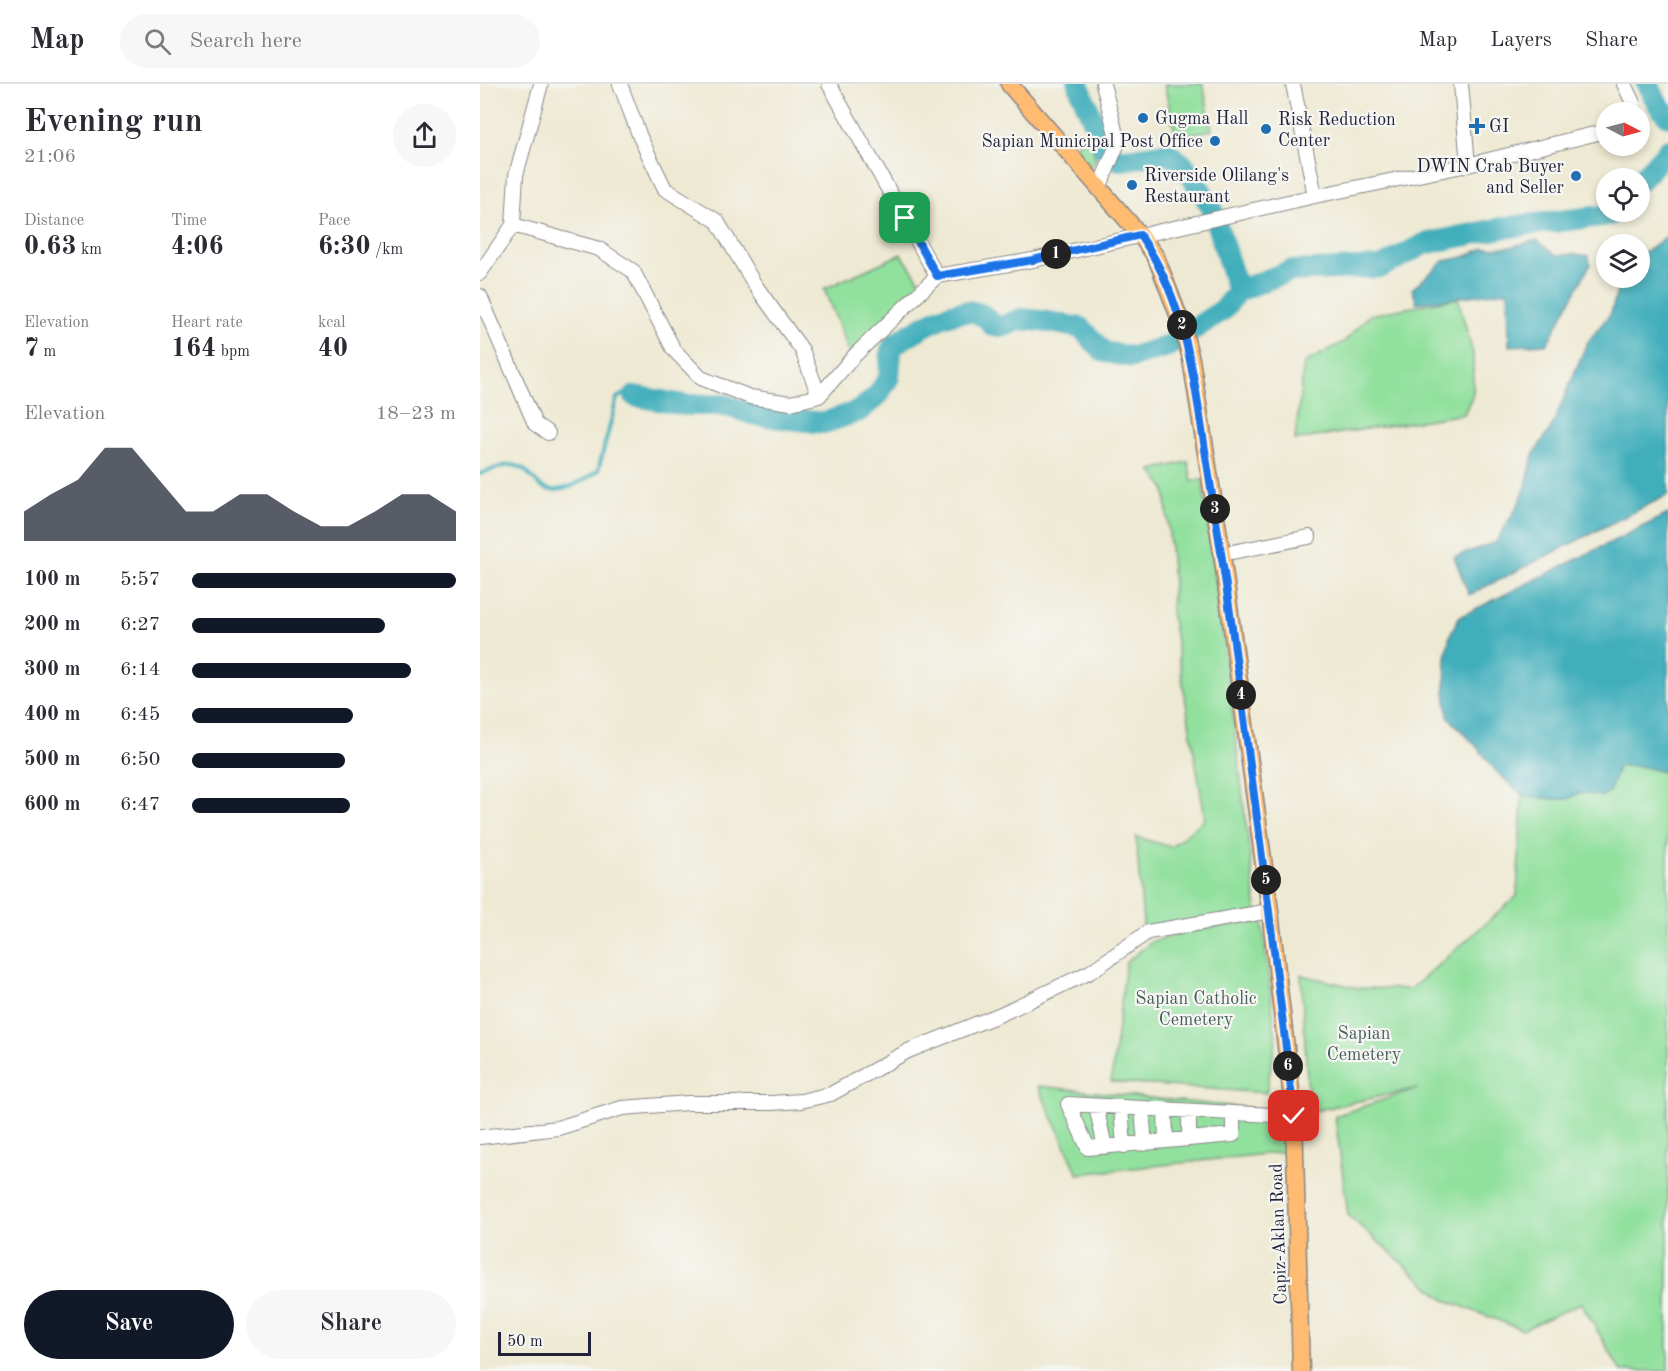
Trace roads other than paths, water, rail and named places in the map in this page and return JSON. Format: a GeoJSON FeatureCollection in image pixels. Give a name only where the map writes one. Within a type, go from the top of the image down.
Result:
{"type":"FeatureCollection","features":[{"type":"Feature","properties":{"kind":"main road","name":"Capiz-Aklan Road"},"geometry":{"type":"LineString","coordinates":[[1009,84],[1140,235],[1156,257],[1182,325],[1191,359],[1222,554],[1270,911],[1294,1116],[1301,1371]]}},
{"type":"Feature","properties":{"kind":"street"},"geometry":{"type":"LineString","coordinates":[[480,273],[513,225],[516,175],[541,84]]}},
{"type":"Feature","properties":{"kind":"street"},"geometry":{"type":"LineString","coordinates":[[620,84],[640,137],[665,189],[717,221],[755,285],[802,350],[819,396]]}},
{"type":"Feature","properties":{"kind":"street"},"geometry":{"type":"LineString","coordinates":[[829,84],[937,276]]}},
{"type":"Feature","properties":{"kind":"street"},"geometry":{"type":"LineString","coordinates":[[1099,188],[1117,145],[1103,84]]}},
{"type":"Feature","properties":{"kind":"street"},"geometry":{"type":"LineString","coordinates":[[1293,84],[1315,196]]}},
{"type":"Feature","properties":{"kind":"street"},"geometry":{"type":"LineString","coordinates":[[1461,84],[1468,165]]}},
{"type":"Feature","properties":{"kind":"street"},"geometry":{"type":"LineString","coordinates":[[1624,84],[1633,102]]}},
{"type":"Feature","properties":{"kind":"street"},"geometry":{"type":"LineString","coordinates":[[513,225],[599,249],[633,271],[674,350],[701,378],[750,398],[791,403],[819,396],[855,355],[937,276],[1033,260],[1315,196],[1468,165],[1596,133]]}},
{"type":"Feature","properties":{"kind":"street"},"geometry":{"type":"LineString","coordinates":[[480,296],[535,424],[548,433]]}},
{"type":"Feature","properties":{"kind":"street"},"geometry":{"type":"LineString","coordinates":[[1222,554],[1309,537]]}},
{"type":"Feature","properties":{"kind":"street"},"geometry":{"type":"LineString","coordinates":[[480,1137],[558,1128],[622,1108],[688,1103],[801,1101],[831,1094],[908,1051],[1000,1014],[1090,972],[1148,932],[1270,911]]}},
{"type":"Feature","properties":{"kind":"street"},"geometry":{"type":"LineString","coordinates":[[1233,1113],[1233,1136],[1088,1148],[1068,1104],[1294,1116]]}},
{"type":"Feature","properties":{"kind":"street"},"geometry":{"type":"LineString","coordinates":[[1096,1106],[1105,1147]]}},
{"type":"Feature","properties":{"kind":"street"},"geometry":{"type":"LineString","coordinates":[[1121,1108],[1124,1146]]}},
{"type":"Feature","properties":{"kind":"street"},"geometry":{"type":"LineString","coordinates":[[1142,1109],[1145,1144]]}},
{"type":"Feature","properties":{"kind":"street"},"geometry":{"type":"LineString","coordinates":[[1165,1110],[1166,1141]]}},
{"type":"Feature","properties":{"kind":"street"},"geometry":{"type":"LineString","coordinates":[[1188,1111],[1189,1139]]}},
{"type":"Feature","properties":{"kind":"street"},"geometry":{"type":"LineString","coordinates":[[1208,1112],[1208,1138]]}},
{"type":"Feature","properties":{"kind":"water"},"geometry":{"type":"Polygon","coordinates":[[[1668,235],[1668,495],[1469,595],[1454,557],[1496,542],[1519,503],[1526,486],[1533,455],[1552,426],[1587,343],[1611,313],[1618,288],[1650,288],[1650,248],[1668,235]]]}},
{"type":"Feature","properties":{"kind":"water"},"geometry":{"type":"Polygon","coordinates":[[[1537,240],[1555,255],[1589,256],[1590,265],[1547,344],[1509,346],[1508,291],[1417,303],[1412,289],[1444,261],[1464,257],[1484,248],[1510,247],[1537,240]]]}},
{"type":"Feature","properties":{"kind":"water"},"geometry":{"type":"Polygon","coordinates":[[[1668,514],[1668,773],[1641,766],[1618,766],[1610,791],[1602,796],[1580,793],[1567,799],[1553,799],[1522,795],[1496,771],[1448,717],[1445,692],[1446,653],[1450,635],[1459,617],[1668,514]]]}},
{"type":"Feature","properties":{"kind":"waterway"},"geometry":{"type":"LineString","coordinates":[[1078,84],[1105,150],[1120,160],[1168,153],[1184,165],[1211,206],[1238,291]]}},
{"type":"Feature","properties":{"kind":"waterway"},"geometry":{"type":"LineString","coordinates":[[1647,84],[1659,106],[1668,116]]}},
{"type":"Feature","properties":{"kind":"waterway"},"geometry":{"type":"LineString","coordinates":[[1650,170],[1668,150]]}},
{"type":"Feature","properties":{"kind":"waterway"},"geometry":{"type":"LineString","coordinates":[[635,396],[684,405],[724,405],[756,415],[824,423],[859,411],[878,395],[889,377],[891,350],[895,344],[931,322],[959,312],[972,312],[984,316],[993,326],[1004,326],[1021,319],[1081,328],[1104,352],[1132,357],[1168,346],[1223,310],[1238,291],[1290,271],[1381,267],[1424,244],[1502,228],[1596,217]]}},
{"type":"Feature","properties":{"kind":"waterway"},"geometry":{"type":"LineString","coordinates":[[480,474],[512,465],[523,469],[545,488],[560,490],[577,484],[598,471],[617,398],[624,394],[635,396]]}},
{"type":"Feature","properties":{"kind":"place","name":"Gugma Hall"},"geometry":{"type":"Point","coordinates":[1143,118]}},
{"type":"Feature","properties":{"kind":"place","name":"GI"},"geometry":{"type":"Point","coordinates":[1477,126]}},
{"type":"Feature","properties":{"kind":"place","name":"Risk Reduction Center"},"geometry":{"type":"Point","coordinates":[1266,129]}},
{"type":"Feature","properties":{"kind":"place","name":"Sapian Municipal Post Office"},"geometry":{"type":"Point","coordinates":[1215,141]}},
{"type":"Feature","properties":{"kind":"place","name":"DWIN Crab Buyer and Seller"},"geometry":{"type":"Point","coordinates":[1576,176]}},
{"type":"Feature","properties":{"kind":"place","name":"Riverside Olilang's Restaurant"},"geometry":{"type":"Point","coordinates":[1132,185]}},
{"type":"Feature","properties":{"kind":"park label","name":"Sapian Catholic Cemetery"},"geometry":{"type":"Point","coordinates":[1196,1008]}},
{"type":"Feature","properties":{"kind":"park label","name":"Sapian Cemetery"},"geometry":{"type":"Point","coordinates":[1364,1043]}}]}
